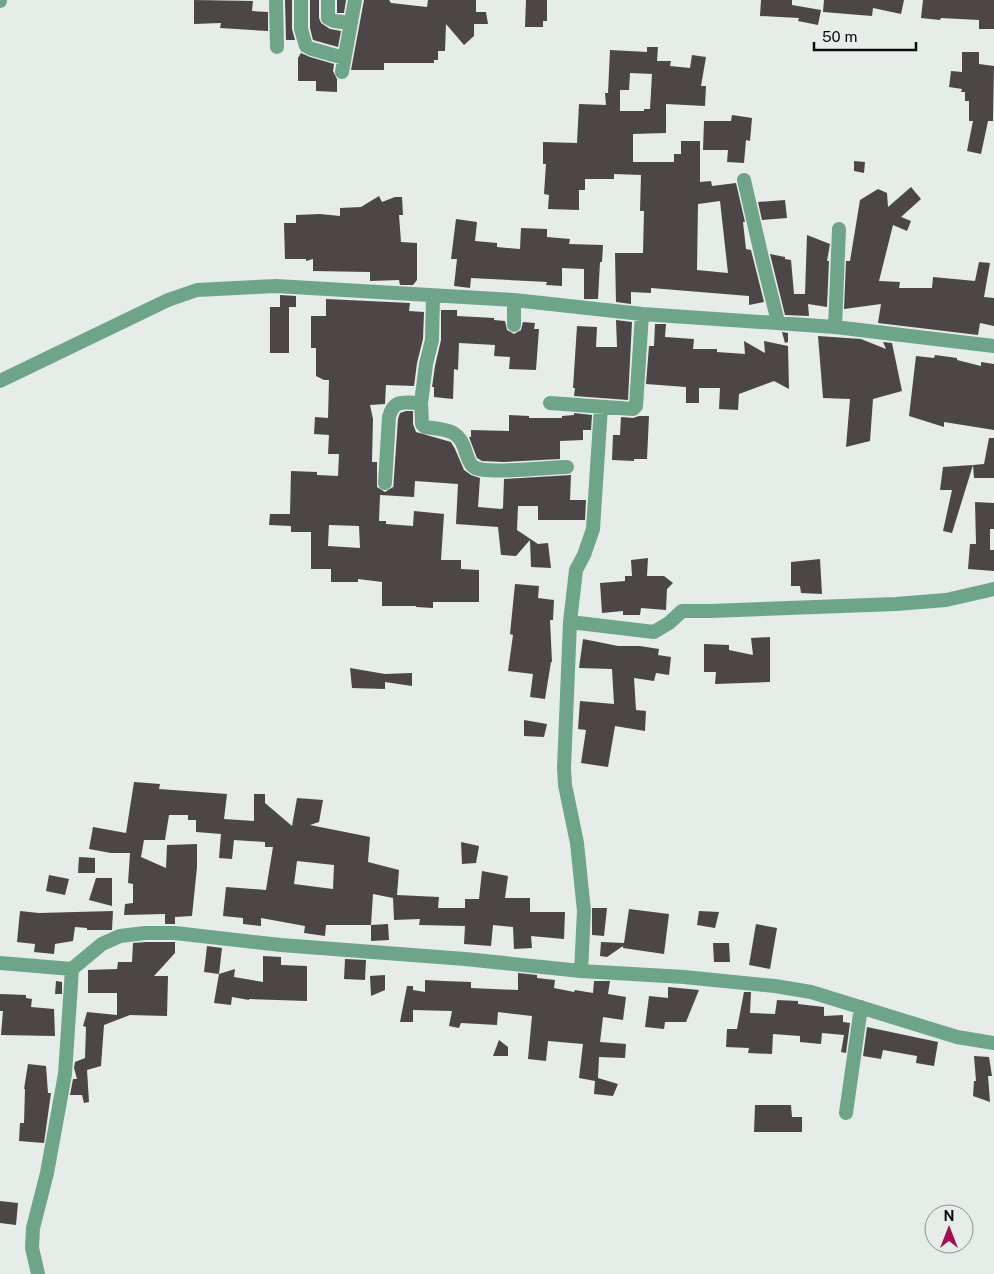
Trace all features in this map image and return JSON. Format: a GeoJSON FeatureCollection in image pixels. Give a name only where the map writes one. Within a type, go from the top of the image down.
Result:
{"type":"FeatureCollection","features":[{"type":"Feature","properties":{"kind":"street"},"geometry":{"type":"LineString","coordinates":[[276,0],[277,47]]}},
{"type":"Feature","properties":{"kind":"street"},"geometry":{"type":"LineString","coordinates":[[301,0],[301,29],[306,46],[344,58]]}},
{"type":"Feature","properties":{"kind":"street"},"geometry":{"type":"LineString","coordinates":[[328,0],[330,20],[351,23]]}},
{"type":"Feature","properties":{"kind":"street"},"geometry":{"type":"LineString","coordinates":[[342,72],[355,0]]}},
{"type":"Feature","properties":{"kind":"street"},"geometry":{"type":"LineString","coordinates":[[744,180],[778,322]]}},
{"type":"Feature","properties":{"kind":"street"},"geometry":{"type":"LineString","coordinates":[[835,327],[839,229]]}},
{"type":"Feature","properties":{"kind":"street"},"geometry":{"type":"LineString","coordinates":[[0,381],[168,300],[198,290],[276,286],[514,300],[642,314],[778,322],[994,346]]}},
{"type":"Feature","properties":{"kind":"street"},"geometry":{"type":"LineString","coordinates":[[433,296],[432,340],[426,364],[421,403],[422,424],[454,433],[460,438],[469,462],[474,467],[490,471],[567,466]]}},
{"type":"Feature","properties":{"kind":"street"},"geometry":{"type":"LineString","coordinates":[[514,300],[514,325]]}},
{"type":"Feature","properties":{"kind":"street"},"geometry":{"type":"LineString","coordinates":[[550,403],[633,409],[636,406],[642,314]]}},
{"type":"Feature","properties":{"kind":"street"},"geometry":{"type":"LineString","coordinates":[[385,483],[391,408],[395,404],[421,403]]}},
{"type":"Feature","properties":{"kind":"street"},"geometry":{"type":"LineString","coordinates":[[581,971],[584,911],[578,842],[565,785],[564,768],[570,622],[576,570],[584,555],[593,529],[601,407]]}},
{"type":"Feature","properties":{"kind":"street"},"geometry":{"type":"LineString","coordinates":[[570,622],[654,632],[669,623],[682,611],[896,604],[946,600],[994,589]]}},
{"type":"Feature","properties":{"kind":"street"},"geometry":{"type":"LineString","coordinates":[[0,963],[72,969],[110,939],[145,933],[175,934],[281,945],[456,958],[581,971],[684,977],[775,986],[811,992],[957,1037],[994,1043]]}},
{"type":"Feature","properties":{"kind":"street"},"geometry":{"type":"LineString","coordinates":[[38,1274],[32,1248],[33,1228],[49,1165],[65,1074],[72,969]]}},
{"type":"Feature","properties":{"kind":"street"},"geometry":{"type":"LineString","coordinates":[[846,1113],[861,1007]]}},
{"type":"Feature","properties":{"kind":"building"},"geometry":{"type":"Polygon","coordinates":[[[194,0],[253,1],[252,11],[268,12],[268,31],[220,28],[221,23],[194,24],[194,0]]]}},
{"type":"Feature","properties":{"kind":"building"},"geometry":{"type":"Polygon","coordinates":[[[285,0],[292,0],[292,29],[295,40],[286,40],[285,0]]]}},
{"type":"Feature","properties":{"kind":"building"},"geometry":{"type":"Polygon","coordinates":[[[310,0],[319,0],[319,18],[321,23],[330,29],[341,31],[338,47],[313,40],[310,28],[310,0]]]}},
{"type":"Feature","properties":{"kind":"building"},"geometry":{"type":"Polygon","coordinates":[[[337,0],[346,0],[344,13],[337,13],[337,0]]]}},
{"type":"Feature","properties":{"kind":"building"},"geometry":{"type":"Polygon","coordinates":[[[364,0],[389,0],[391,3],[427,7],[428,0],[476,0],[476,12],[486,12],[488,24],[474,24],[474,36],[464,45],[446,24],[445,51],[438,51],[438,60],[434,60],[434,63],[384,63],[384,70],[351,70],[364,0]]]}},
{"type":"Feature","properties":{"kind":"building"},"geometry":{"type":"Polygon","coordinates":[[[526,0],[547,0],[547,21],[543,21],[543,27],[525,27],[526,0]]]}},
{"type":"Feature","properties":{"kind":"building"},"geometry":{"type":"Polygon","coordinates":[[[761,0],[792,0],[792,5],[821,10],[818,25],[798,21],[799,18],[760,16],[761,0]]]}},
{"type":"Feature","properties":{"kind":"building"},"geometry":{"type":"Polygon","coordinates":[[[824,0],[904,0],[901,14],[873,8],[872,16],[823,12],[824,0]]]}},
{"type":"Feature","properties":{"kind":"building"},"geometry":{"type":"Polygon","coordinates":[[[923,0],[994,0],[994,29],[979,29],[979,20],[921,18],[923,0]]]}},
{"type":"Feature","properties":{"kind":"building"},"geometry":{"type":"Polygon","coordinates":[[[647,47],[658,47],[657,61],[671,61],[670,66],[690,68],[692,55],[706,57],[701,86],[706,86],[705,106],[666,104],[666,133],[633,134],[633,162],[674,162],[674,154],[681,154],[681,141],[700,141],[700,182],[711,181],[712,186],[736,183],[745,222],[743,222],[746,249],[751,250],[764,302],[749,305],[749,296],[651,288],[651,293],[631,292],[631,304],[616,302],[615,253],[643,253],[644,211],[640,211],[641,175],[614,174],[614,179],[585,179],[585,190],[579,190],[579,210],[548,209],[549,195],[544,194],[546,164],[543,164],[543,142],[577,143],[579,104],[606,105],[605,93],[608,93],[610,50],[647,52],[647,47]],[[630,73],[629,90],[620,90],[620,111],[644,111],[644,109],[650,109],[652,74],[630,73]],[[720,201],[698,204],[697,270],[728,273],[720,201]]]}},
{"type":"Feature","properties":{"kind":"building"},"geometry":{"type":"Polygon","coordinates":[[[962,52],[979,52],[979,64],[994,66],[993,121],[988,121],[981,154],[967,151],[973,121],[969,121],[969,101],[965,101],[965,92],[961,92],[962,89],[949,87],[951,71],[962,72],[962,52]]]}},
{"type":"Feature","properties":{"kind":"building"},"geometry":{"type":"Polygon","coordinates":[[[301,53],[334,64],[333,71],[337,79],[337,92],[316,91],[316,81],[298,81],[298,58],[301,53]]]}},
{"type":"Feature","properties":{"kind":"building"},"geometry":{"type":"Polygon","coordinates":[[[732,115],[752,118],[750,141],[746,140],[744,163],[727,162],[728,150],[703,150],[704,121],[731,121],[732,115]]]}},
{"type":"Feature","properties":{"kind":"building"},"geometry":{"type":"Polygon","coordinates":[[[854,161],[865,162],[864,173],[854,171],[854,161]]]}},
{"type":"Feature","properties":{"kind":"building"},"geometry":{"type":"Polygon","coordinates":[[[911,187],[921,199],[901,217],[911,221],[907,231],[893,225],[879,281],[900,282],[899,288],[932,288],[933,277],[975,281],[979,262],[990,263],[984,297],[994,298],[994,326],[980,323],[978,335],[878,323],[881,304],[844,309],[846,261],[850,261],[860,200],[878,189],[887,193],[888,207],[911,187]]]}},
{"type":"Feature","properties":{"kind":"building"},"geometry":{"type":"Polygon","coordinates":[[[379,196],[382,202],[395,197],[402,197],[403,215],[399,215],[401,242],[417,243],[417,280],[413,285],[400,285],[399,280],[370,281],[370,272],[313,271],[313,259],[306,261],[306,259],[285,259],[284,223],[296,223],[296,215],[320,214],[340,216],[340,208],[361,207],[379,196]]]}},
{"type":"Feature","properties":{"kind":"building"},"geometry":{"type":"Polygon","coordinates":[[[785,200],[787,218],[762,220],[758,202],[785,200]]]}},
{"type":"Feature","properties":{"kind":"building"},"geometry":{"type":"Polygon","coordinates":[[[456,219],[477,222],[475,241],[497,243],[497,247],[520,249],[521,228],[547,229],[547,237],[570,239],[569,244],[603,245],[598,299],[584,299],[584,269],[562,268],[562,286],[546,285],[547,282],[471,278],[470,288],[454,286],[457,259],[451,259],[456,219]]]}},
{"type":"Feature","properties":{"kind":"building"},"geometry":{"type":"Polygon","coordinates":[[[807,235],[830,244],[827,261],[829,261],[827,307],[808,304],[809,316],[785,315],[770,254],[791,260],[794,294],[805,294],[807,235]]]}},
{"type":"Feature","properties":{"kind":"building"},"geometry":{"type":"Polygon","coordinates":[[[280,295],[296,296],[296,307],[289,307],[289,353],[270,353],[270,307],[280,307],[280,295]]]}},
{"type":"Feature","properties":{"kind":"building"},"geometry":{"type":"Polygon","coordinates":[[[326,299],[410,303],[409,311],[424,312],[423,339],[414,386],[386,385],[385,404],[370,405],[373,419],[372,462],[377,462],[377,487],[385,492],[393,487],[393,491],[398,419],[400,413],[406,411],[413,411],[413,424],[416,432],[451,442],[464,470],[480,478],[478,507],[503,508],[504,479],[571,475],[570,500],[586,500],[585,520],[538,520],[538,506],[518,506],[517,530],[538,544],[548,543],[551,568],[531,567],[530,540],[516,556],[501,555],[498,527],[456,524],[458,484],[415,481],[414,497],[380,495],[379,521],[386,521],[386,524],[413,526],[414,511],[444,514],[441,560],[461,560],[461,569],[479,570],[479,602],[433,602],[433,608],[382,606],[382,582],[358,579],[358,582],[331,582],[331,569],[311,569],[311,532],[291,532],[291,526],[269,525],[270,514],[290,514],[291,471],[317,472],[317,475],[338,476],[339,454],[328,454],[329,435],[314,434],[315,417],[328,418],[329,380],[316,376],[316,348],[311,348],[311,316],[326,316],[326,299]],[[329,525],[328,546],[360,548],[359,526],[329,525]]]}},
{"type":"Feature","properties":{"kind":"building"},"geometry":{"type":"Polygon","coordinates":[[[441,310],[457,310],[457,316],[494,318],[494,320],[505,321],[507,330],[514,334],[521,330],[523,322],[535,323],[534,329],[539,329],[536,370],[509,369],[510,357],[494,356],[495,345],[459,343],[458,370],[454,369],[453,399],[434,397],[434,387],[432,387],[441,340],[441,310]]]}},
{"type":"Feature","properties":{"kind":"building"},"geometry":{"type":"Polygon","coordinates":[[[616,320],[632,322],[628,400],[574,396],[577,326],[597,327],[596,347],[617,347],[616,320]]]}},
{"type":"Feature","properties":{"kind":"building"},"geometry":{"type":"Polygon","coordinates":[[[655,324],[666,324],[665,337],[694,339],[693,349],[717,349],[717,352],[745,354],[744,341],[765,353],[764,341],[788,346],[789,389],[774,381],[739,394],[738,410],[719,409],[720,388],[699,388],[699,403],[686,403],[686,387],[646,384],[649,346],[654,346],[655,324]]]}},
{"type":"Feature","properties":{"kind":"building"},"geometry":{"type":"Polygon","coordinates":[[[782,332],[788,333],[788,342],[785,343],[782,332]]]}},
{"type":"Feature","properties":{"kind":"building"},"geometry":{"type":"Polygon","coordinates":[[[818,336],[861,339],[886,349],[883,342],[892,343],[902,391],[873,399],[870,441],[846,447],[850,399],[823,398],[818,336]]]}},
{"type":"Feature","properties":{"kind":"building"},"geometry":{"type":"Polygon","coordinates":[[[935,355],[957,358],[957,360],[981,366],[981,362],[994,364],[994,430],[944,422],[944,427],[909,416],[916,356],[934,358],[935,355]]]}},
{"type":"Feature","properties":{"kind":"building"},"geometry":{"type":"Polygon","coordinates":[[[574,413],[592,415],[591,430],[583,430],[583,440],[560,441],[560,459],[504,462],[482,461],[477,458],[469,437],[471,437],[471,430],[509,431],[509,415],[529,416],[529,418],[562,418],[562,416],[574,415],[574,413]]]}},
{"type":"Feature","properties":{"kind":"building"},"geometry":{"type":"Polygon","coordinates":[[[649,416],[647,459],[634,459],[634,461],[612,460],[613,435],[620,435],[621,417],[633,418],[649,416]]]}},
{"type":"Feature","properties":{"kind":"building"},"geometry":{"type":"Polygon","coordinates":[[[989,438],[994,438],[994,478],[974,478],[973,465],[984,464],[989,438]]]}},
{"type":"Feature","properties":{"kind":"building"},"geometry":{"type":"Polygon","coordinates":[[[973,465],[952,533],[943,531],[952,490],[940,490],[943,467],[973,465]]]}},
{"type":"Feature","properties":{"kind":"building"},"geometry":{"type":"Polygon","coordinates":[[[975,502],[994,503],[994,529],[990,529],[990,550],[994,550],[994,571],[968,569],[970,544],[976,544],[975,502]]]}},
{"type":"Feature","properties":{"kind":"building"},"geometry":{"type":"Polygon","coordinates":[[[648,558],[647,576],[664,576],[673,583],[667,589],[666,610],[641,608],[640,615],[623,615],[623,611],[602,613],[600,583],[625,581],[625,576],[632,576],[631,560],[648,558]]]}},
{"type":"Feature","properties":{"kind":"building"},"geometry":{"type":"Polygon","coordinates":[[[820,559],[822,594],[801,593],[800,586],[791,586],[791,562],[820,559]]]}},
{"type":"Feature","properties":{"kind":"building"},"geometry":{"type":"Polygon","coordinates":[[[515,584],[539,586],[538,598],[554,600],[553,620],[550,620],[552,662],[545,699],[530,697],[533,674],[508,671],[513,635],[510,634],[515,584]]]}},
{"type":"Feature","properties":{"kind":"building"},"geometry":{"type":"Polygon","coordinates":[[[770,637],[770,682],[715,684],[716,672],[704,672],[704,644],[729,645],[729,650],[753,655],[751,638],[770,637]]]}},
{"type":"Feature","properties":{"kind":"building"},"geometry":{"type":"Polygon","coordinates":[[[583,639],[618,646],[640,646],[659,649],[658,655],[671,657],[669,675],[656,673],[654,681],[634,678],[636,710],[646,711],[645,731],[615,726],[608,767],[581,763],[586,730],[578,729],[580,701],[614,704],[612,669],[579,668],[583,639]]]}},
{"type":"Feature","properties":{"kind":"building"},"geometry":{"type":"Polygon","coordinates":[[[350,668],[385,674],[412,673],[412,686],[385,682],[385,689],[352,688],[350,668]]]}},
{"type":"Feature","properties":{"kind":"building"},"geometry":{"type":"Polygon","coordinates":[[[524,720],[547,724],[544,737],[524,736],[524,720]]]}},
{"type":"Feature","properties":{"kind":"building"},"geometry":{"type":"Polygon","coordinates":[[[134,782],[160,784],[159,789],[227,794],[224,819],[254,821],[254,794],[265,794],[265,803],[292,826],[297,798],[323,800],[319,822],[310,825],[370,837],[368,862],[399,870],[397,895],[439,897],[438,908],[465,908],[465,899],[479,899],[482,871],[508,876],[505,898],[530,898],[530,912],[565,912],[564,939],[531,936],[532,948],[514,949],[513,927],[493,925],[491,946],[464,944],[465,926],[419,925],[420,919],[394,920],[393,898],[373,894],[371,925],[326,925],[325,936],[304,933],[305,926],[261,918],[261,926],[243,924],[243,918],[223,916],[226,887],[266,890],[273,847],[265,847],[265,842],[234,840],[232,859],[219,858],[221,834],[196,832],[196,820],[188,820],[188,815],[169,815],[165,840],[144,840],[141,857],[166,868],[167,845],[197,844],[197,867],[192,916],[175,917],[175,924],[165,924],[165,914],[124,915],[125,904],[133,903],[133,884],[128,883],[130,853],[111,853],[89,849],[93,827],[126,833],[134,782]],[[297,861],[294,884],[333,889],[334,865],[297,861]]]}},
{"type":"Feature","properties":{"kind":"building"},"geometry":{"type":"Polygon","coordinates":[[[461,842],[479,846],[476,863],[462,864],[461,842]]]}},
{"type":"Feature","properties":{"kind":"building"},"geometry":{"type":"Polygon","coordinates":[[[79,857],[95,858],[95,873],[78,873],[79,857]]]}},
{"type":"Feature","properties":{"kind":"building"},"geometry":{"type":"Polygon","coordinates":[[[49,875],[69,879],[65,895],[46,891],[49,875]]]}},
{"type":"Feature","properties":{"kind":"building"},"geometry":{"type":"Polygon","coordinates":[[[96,878],[112,878],[112,906],[89,900],[96,878]]]}},
{"type":"Feature","properties":{"kind":"building"},"geometry":{"type":"Polygon","coordinates":[[[592,908],[607,908],[604,936],[592,935],[592,908]]]}},
{"type":"Feature","properties":{"kind":"building"},"geometry":{"type":"Polygon","coordinates":[[[629,909],[669,914],[664,954],[623,948],[623,946],[607,957],[600,956],[601,942],[624,943],[629,909]]]}},
{"type":"Feature","properties":{"kind":"building"},"geometry":{"type":"Polygon","coordinates":[[[20,911],[39,913],[113,911],[112,930],[87,930],[87,928],[75,927],[73,941],[55,944],[54,954],[34,952],[35,944],[17,942],[20,911]]]}},
{"type":"Feature","properties":{"kind":"building"},"geometry":{"type":"Polygon","coordinates":[[[699,911],[719,912],[715,928],[697,925],[699,911]]]}},
{"type":"Feature","properties":{"kind":"building"},"geometry":{"type":"Polygon","coordinates":[[[388,924],[389,940],[371,941],[371,925],[388,924]]]}},
{"type":"Feature","properties":{"kind":"building"},"geometry":{"type":"Polygon","coordinates":[[[756,924],[777,928],[770,969],[749,965],[756,924]]]}},
{"type":"Feature","properties":{"kind":"building"},"geometry":{"type":"Polygon","coordinates":[[[175,942],[175,953],[154,976],[168,976],[167,1016],[130,1015],[104,1025],[101,1066],[87,1070],[89,1102],[84,1103],[82,1095],[70,1095],[73,1079],[77,1079],[74,1068],[75,1062],[85,1058],[86,1027],[83,1026],[87,1012],[117,1015],[117,993],[88,993],[88,970],[117,969],[118,962],[132,962],[133,943],[175,942]]]}},
{"type":"Feature","properties":{"kind":"building"},"geometry":{"type":"Polygon","coordinates":[[[713,943],[729,943],[730,962],[714,962],[713,943]]]}},
{"type":"Feature","properties":{"kind":"building"},"geometry":{"type":"Polygon","coordinates":[[[207,946],[222,948],[219,974],[204,972],[207,946]]]}},
{"type":"Feature","properties":{"kind":"building"},"geometry":{"type":"Polygon","coordinates":[[[263,956],[281,957],[281,965],[307,966],[307,1001],[249,1000],[232,997],[231,1005],[214,1003],[219,974],[235,969],[234,977],[263,982],[263,956]]]}},
{"type":"Feature","properties":{"kind":"building"},"geometry":{"type":"Polygon","coordinates":[[[345,959],[366,960],[365,980],[344,979],[345,959]]]}},
{"type":"Feature","properties":{"kind":"building"},"geometry":{"type":"Polygon","coordinates":[[[518,973],[537,975],[537,978],[555,980],[554,988],[574,992],[575,990],[593,993],[594,981],[610,981],[608,994],[626,997],[623,1020],[603,1017],[600,1042],[626,1044],[625,1058],[599,1057],[598,1078],[618,1084],[613,1096],[594,1094],[595,1081],[579,1078],[583,1044],[548,1041],[546,1061],[528,1059],[532,1016],[498,1012],[497,1025],[461,1023],[459,1028],[449,1026],[452,1011],[413,1010],[413,1022],[400,1022],[407,986],[413,986],[413,990],[425,992],[425,980],[471,982],[471,988],[518,990],[518,973]]]}},
{"type":"Feature","properties":{"kind":"building"},"geometry":{"type":"Polygon","coordinates":[[[385,975],[385,990],[371,996],[370,976],[385,975]]]}},
{"type":"Feature","properties":{"kind":"building"},"geometry":{"type":"Polygon","coordinates":[[[56,981],[62,982],[62,994],[55,994],[56,981]]]}},
{"type":"Feature","properties":{"kind":"building"},"geometry":{"type":"Polygon","coordinates":[[[668,987],[699,990],[686,1022],[665,1022],[664,1029],[645,1027],[649,996],[668,998],[668,987]]]}},
{"type":"Feature","properties":{"kind":"building"},"geometry":{"type":"Polygon","coordinates":[[[744,992],[751,992],[750,1013],[775,1014],[777,1000],[798,1001],[798,1004],[824,1007],[824,1016],[843,1015],[843,1022],[850,1023],[846,1053],[841,1052],[844,1035],[822,1033],[821,1044],[800,1042],[800,1036],[773,1034],[772,1054],[748,1053],[749,1048],[726,1047],[727,1029],[737,1029],[744,992]]]}},
{"type":"Feature","properties":{"kind":"building"},"geometry":{"type":"Polygon","coordinates":[[[0,994],[26,995],[26,998],[32,999],[31,1007],[54,1009],[55,1036],[1,1035],[3,1011],[0,1011],[0,994]]]}},
{"type":"Feature","properties":{"kind":"building"},"geometry":{"type":"Polygon","coordinates":[[[867,1027],[938,1042],[934,1066],[916,1063],[917,1056],[883,1050],[881,1059],[863,1056],[867,1027]]]}},
{"type":"Feature","properties":{"kind":"building"},"geometry":{"type":"Polygon","coordinates":[[[499,1040],[508,1047],[508,1056],[493,1056],[499,1040]]]}},
{"type":"Feature","properties":{"kind":"building"},"geometry":{"type":"Polygon","coordinates":[[[974,1056],[989,1057],[992,1076],[988,1076],[990,1102],[973,1096],[974,1081],[976,1081],[974,1056]]]}},
{"type":"Feature","properties":{"kind":"building"},"geometry":{"type":"Polygon","coordinates":[[[28,1064],[46,1066],[48,1093],[51,1093],[44,1143],[19,1141],[20,1123],[24,1123],[24,1089],[28,1064]]]}},
{"type":"Feature","properties":{"kind":"building"},"geometry":{"type":"Polygon","coordinates":[[[755,1105],[791,1105],[792,1117],[802,1117],[802,1132],[754,1132],[755,1105]]]}},
{"type":"Feature","properties":{"kind":"building"},"geometry":{"type":"Polygon","coordinates":[[[0,1201],[18,1203],[16,1225],[0,1223],[0,1201]]]}}]}
